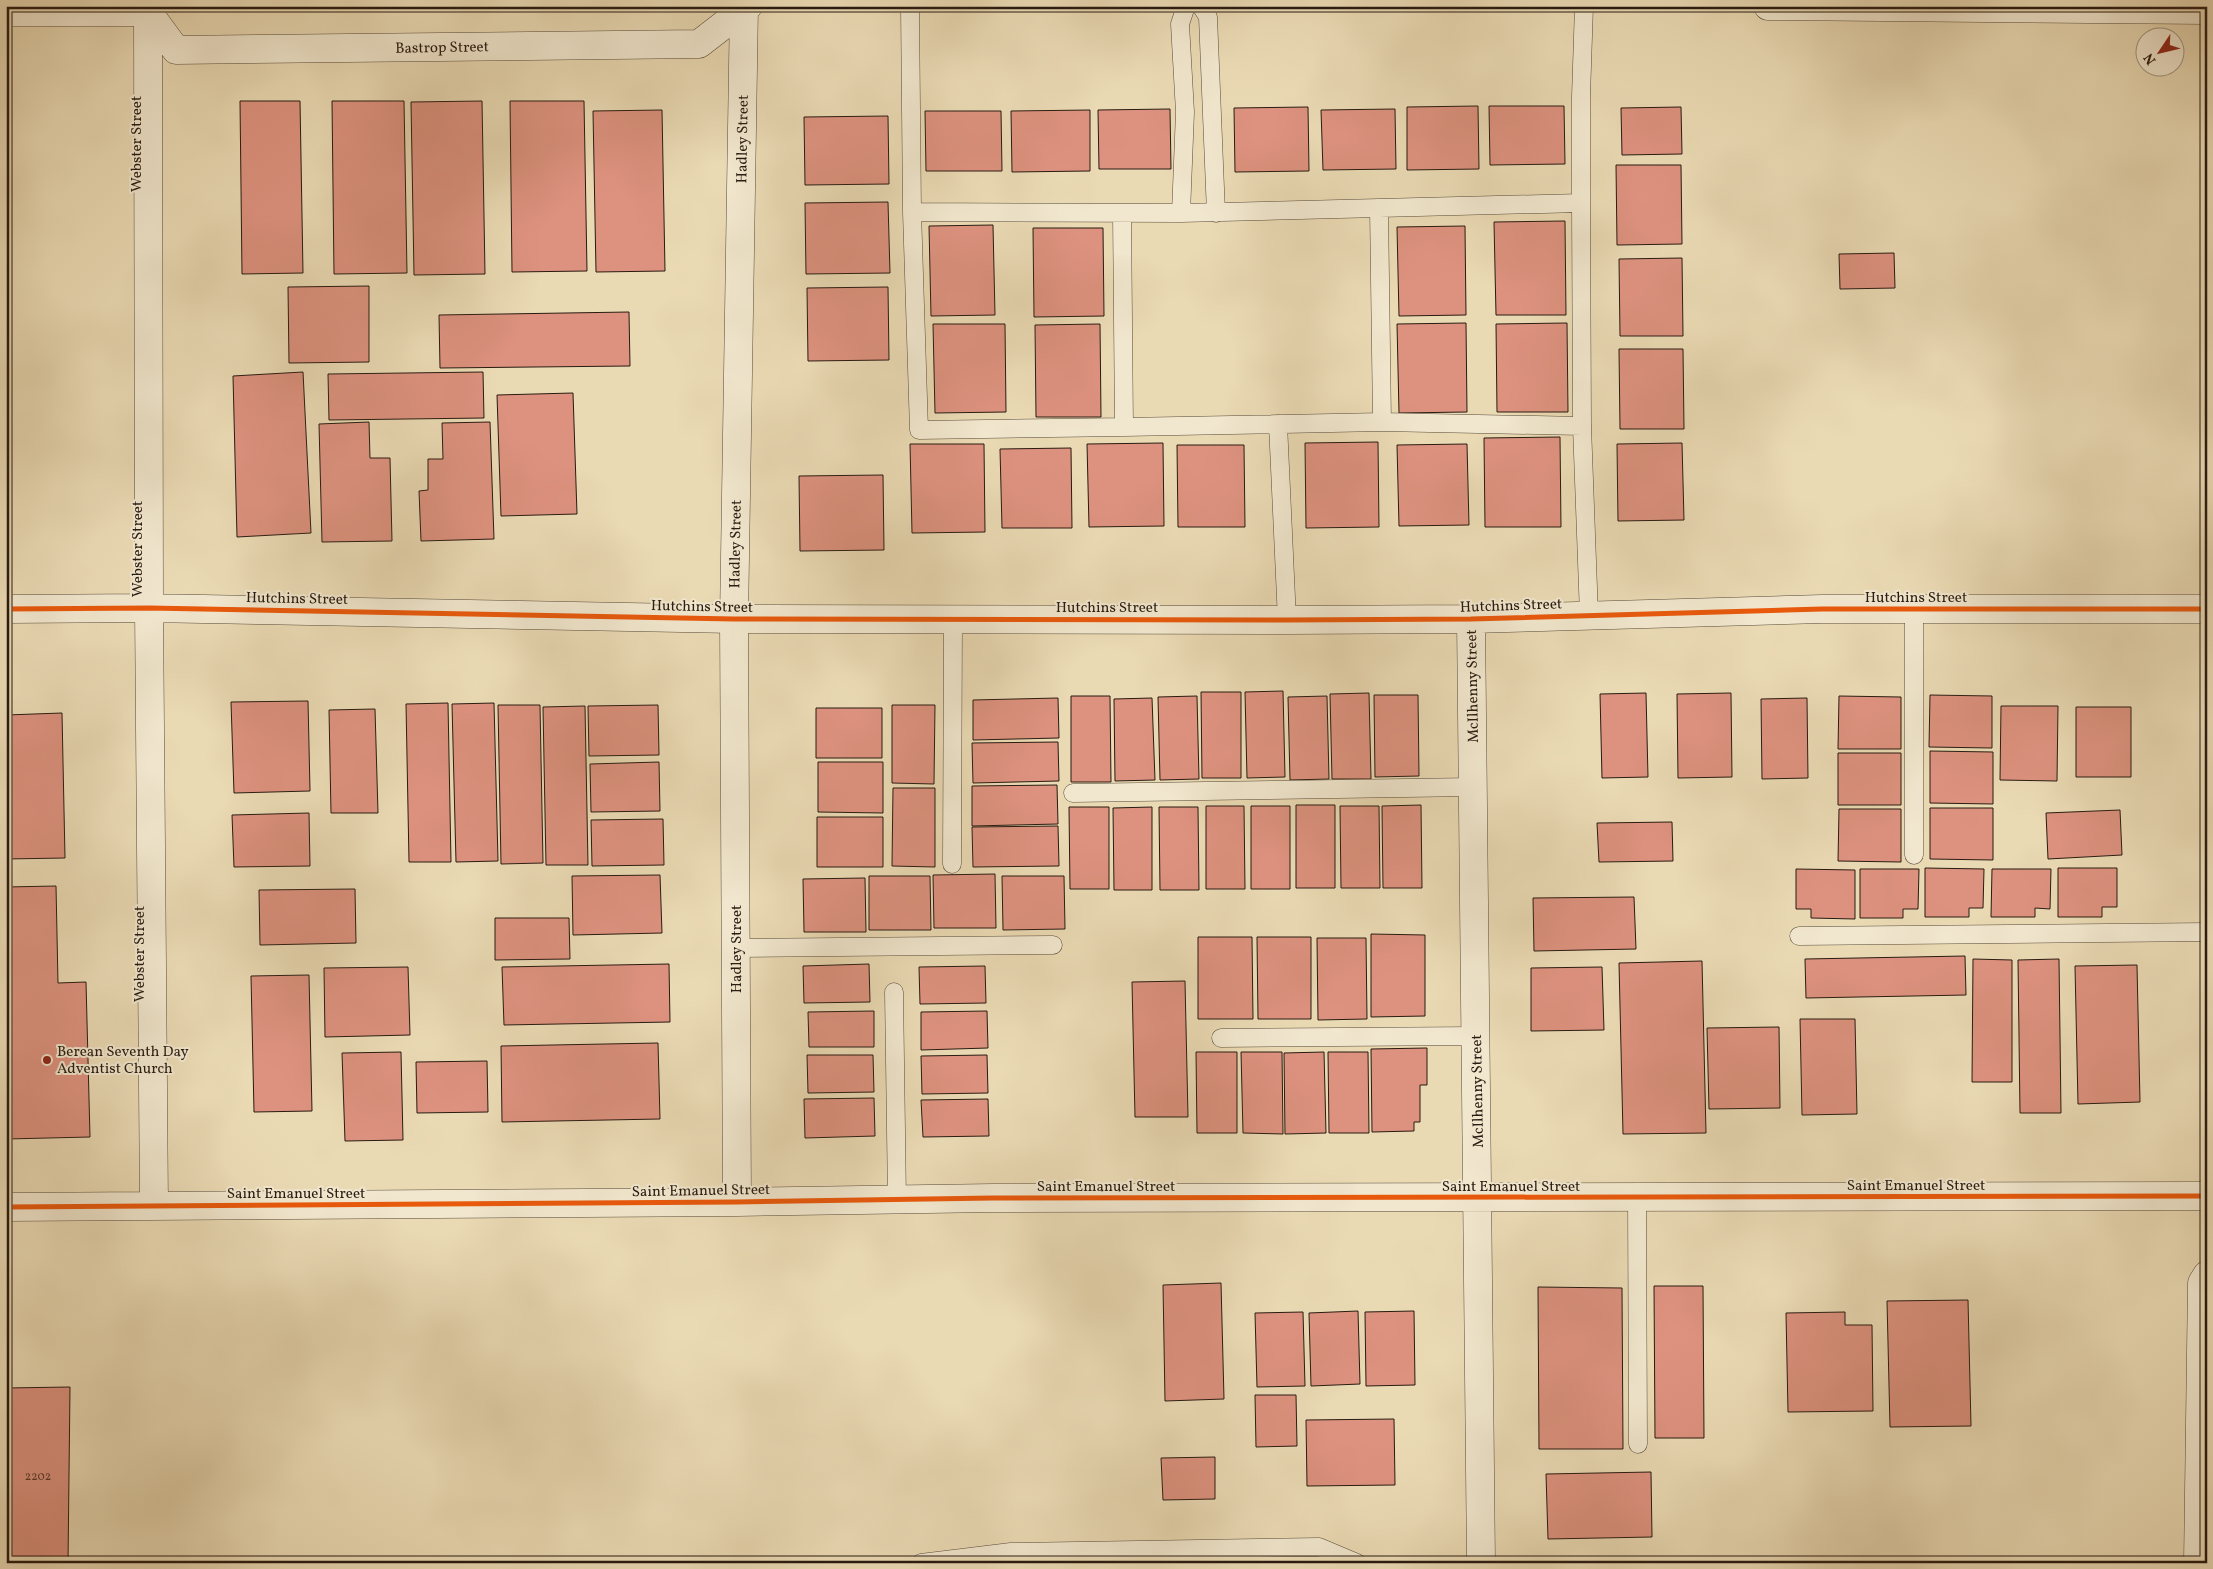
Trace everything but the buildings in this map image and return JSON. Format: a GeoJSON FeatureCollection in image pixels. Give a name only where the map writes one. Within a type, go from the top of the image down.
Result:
{"type":"FeatureCollection","features":[{"type":"Feature","properties":{"kind":"street"},"geometry":{"type":"LineString","coordinates":[[1768,6],[2207,10]]}},
{"type":"Feature","properties":{"kind":"street","name":"Bastrop Street"},"geometry":{"type":"LineString","coordinates":[[149,8],[176,50],[699,44],[744,7]]}},
{"type":"Feature","properties":{"kind":"street","name":"Hadley Street"},"geometry":{"type":"LineString","coordinates":[[737,1202],[734,619],[744,7]]}},
{"type":"Feature","properties":{"kind":"street"},"geometry":{"type":"LineString","coordinates":[[6,12],[149,8]]}},
{"type":"Feature","properties":{"kind":"street","name":"Webster Street"},"geometry":{"type":"LineString","coordinates":[[149,8],[149,608],[154,1206]]}},
{"type":"Feature","properties":{"kind":"street","name":"Hutchins Street"},"geometry":{"type":"LineString","coordinates":[[6,609],[149,608],[734,619],[953,620],[1471,619],[1822,609],[2207,609]]}},
{"type":"Feature","properties":{"kind":"street","name":"McIlhenny Street"},"geometry":{"type":"LineString","coordinates":[[1471,619],[1481,1563]]}},
{"type":"Feature","properties":{"kind":"street","name":"Saint Emanuel Street"},"geometry":{"type":"LineString","coordinates":[[6,1207],[737,1202],[993,1198],[1478,1199],[2207,1196]]}},
{"type":"Feature","properties":{"kind":"street"},"geometry":{"type":"LineString","coordinates":[[2198,1563],[2202,1283],[2207,1275]]}},
{"type":"Feature","properties":{"kind":"lane"},"geometry":{"type":"LineString","coordinates":[[910,6],[912,212],[919,430],[1382,422],[1582,426]]}},
{"type":"Feature","properties":{"kind":"lane"},"geometry":{"type":"LineString","coordinates":[[1181,214],[1185,112],[1180,24],[1186,6]]}},
{"type":"Feature","properties":{"kind":"lane"},"geometry":{"type":"LineString","coordinates":[[1201,6],[1208,17],[1216,213]]}},
{"type":"Feature","properties":{"kind":"lane"},"geometry":{"type":"LineString","coordinates":[[1584,6],[1581,96],[1582,426],[1588,542],[1589,616]]}},
{"type":"Feature","properties":{"kind":"lane"},"geometry":{"type":"LineString","coordinates":[[912,212],[1181,214],[1581,203]]}},
{"type":"Feature","properties":{"kind":"lane"},"geometry":{"type":"LineString","coordinates":[[1379,208],[1382,422]]}},
{"type":"Feature","properties":{"kind":"lane"},"geometry":{"type":"LineString","coordinates":[[1122,213],[1124,427]]}},
{"type":"Feature","properties":{"kind":"lane"},"geometry":{"type":"LineString","coordinates":[[1278,424],[1287,620]]}},
{"type":"Feature","properties":{"kind":"lane"},"geometry":{"type":"LineString","coordinates":[[1914,610],[1914,855]]}},
{"type":"Feature","properties":{"kind":"lane"},"geometry":{"type":"LineString","coordinates":[[952,864],[953,620]]}},
{"type":"Feature","properties":{"kind":"lane"},"geometry":{"type":"LineString","coordinates":[[1073,793],[1474,787]]}},
{"type":"Feature","properties":{"kind":"lane"},"geometry":{"type":"LineString","coordinates":[[1799,936],[2207,932]]}},
{"type":"Feature","properties":{"kind":"lane"},"geometry":{"type":"LineString","coordinates":[[736,948],[1053,945]]}},
{"type":"Feature","properties":{"kind":"lane"},"geometry":{"type":"LineString","coordinates":[[894,992],[897,1200]]}},
{"type":"Feature","properties":{"kind":"lane"},"geometry":{"type":"LineString","coordinates":[[1221,1038],[1476,1036]]}},
{"type":"Feature","properties":{"kind":"lane"},"geometry":{"type":"LineString","coordinates":[[1637,1198],[1638,1444]]}},
{"type":"Feature","properties":{"kind":"lane"},"geometry":{"type":"LineString","coordinates":[[921,1563],[1011,1552],[1319,1547],[1357,1563]]}},
{"type":"Feature","properties":{"kind":"cycle path"},"geometry":{"type":"LineString","coordinates":[[6,609],[149,608],[734,619],[1287,620],[1471,619],[1822,609],[2207,609]]}},
{"type":"Feature","properties":{"kind":"cycle path"},"geometry":{"type":"LineString","coordinates":[[6,1207],[737,1202],[993,1198],[2207,1196]]}},
{"type":"Feature","properties":{"kind":"place","name":"Berean Seventh Day Adventist Church"},"geometry":{"type":"Point","coordinates":[47,1060]}}]}
